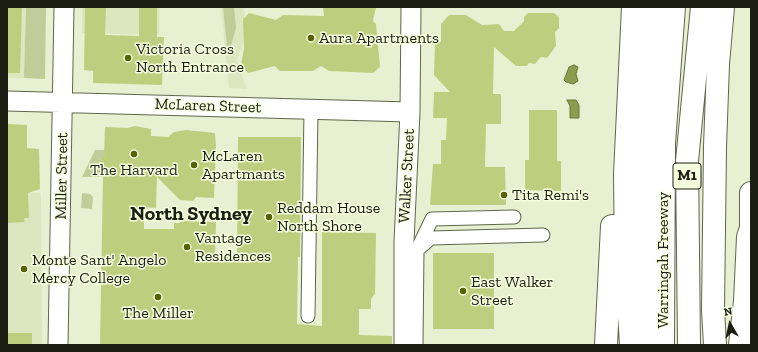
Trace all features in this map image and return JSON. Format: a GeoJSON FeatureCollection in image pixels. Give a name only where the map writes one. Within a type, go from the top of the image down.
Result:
{"type":"FeatureCollection","features":[{"type":"Feature","properties":{"kind":"highway","name":"Warringah Freeway"},"geometry":{"type":"LineString","coordinates":[[645,345],[647,86],[653,7]]}},
{"type":"Feature","properties":{"kind":"highway","name":"Warringah Freeway"},"geometry":{"type":"LineString","coordinates":[[663,345],[664,143],[674,7]]}},
{"type":"Feature","properties":{"kind":"highway","name":"Warringah Freeway"},"geometry":{"type":"LineString","coordinates":[[674,345],[674,195],[680,63],[685,7]]}},
{"type":"Feature","properties":{"kind":"highway","name":"Warringah Freeway"},"geometry":{"type":"LineString","coordinates":[[689,345],[687,161],[702,7]]}},
{"type":"Feature","properties":{"kind":"highway"},"geometry":{"type":"LineString","coordinates":[[714,345],[715,147],[718,64],[723,7]]}},
{"type":"Feature","properties":{"kind":"highway"},"geometry":{"type":"LineString","coordinates":[[606,345],[618,119],[632,13]]}},
{"type":"Feature","properties":{"kind":"highway"},"geometry":{"type":"LineString","coordinates":[[631,345],[626,261],[625,174],[632,13]]}},
{"type":"Feature","properties":{"kind":"highway"},"geometry":{"type":"LineString","coordinates":[[740,345],[745,301],[748,237],[751,228],[751,193]]}},
{"type":"Feature","properties":{"kind":"street","name":"Miller Street"},"geometry":{"type":"LineString","coordinates":[[58,345],[64,7]]}},
{"type":"Feature","properties":{"kind":"street","name":"Walker Street"},"geometry":{"type":"LineString","coordinates":[[404,345],[404,242],[410,112],[411,7]]}},
{"type":"Feature","properties":{"kind":"street","name":"McLaren Street"},"geometry":{"type":"LineString","coordinates":[[7,101],[410,112]]}},
{"type":"Feature","properties":{"kind":"street"},"geometry":{"type":"LineString","coordinates":[[308,316],[311,109]]}},
{"type":"Feature","properties":{"kind":"street"},"geometry":{"type":"LineString","coordinates":[[416,345],[417,250],[432,219],[514,217]]}},
{"type":"Feature","properties":{"kind":"street"},"geometry":{"type":"LineString","coordinates":[[417,250],[431,238],[543,235]]}},
{"type":"Feature","properties":{"kind":"shaded area"},"geometry":{"type":"Polygon","coordinates":[[[7,7],[26,7],[24,78],[7,78],[7,7]]]}},
{"type":"Feature","properties":{"kind":"shaded area"},"geometry":{"type":"Polygon","coordinates":[[[26,7],[46,7],[45,79],[24,78],[26,7]]]}},
{"type":"Feature","properties":{"kind":"shaded area"},"geometry":{"type":"Polygon","coordinates":[[[82,7],[160,7],[159,35],[82,33],[82,7]]]}},
{"type":"Feature","properties":{"kind":"shaded area"},"geometry":{"type":"Polygon","coordinates":[[[221,7],[244,7],[245,37],[237,61],[247,89],[229,88],[221,7]]]}},
{"type":"Feature","properties":{"kind":"shaded area"},"geometry":{"type":"Polygon","coordinates":[[[223,7],[234,7],[236,28],[228,56],[223,7]]]}},
{"type":"Feature","properties":{"kind":"shaded area"},"geometry":{"type":"Polygon","coordinates":[[[574,65],[578,67],[576,74],[578,81],[573,84],[564,80],[569,67],[574,65]]]}},
{"type":"Feature","properties":{"kind":"shaded area"},"geometry":{"type":"Polygon","coordinates":[[[567,100],[576,100],[579,105],[579,118],[570,118],[570,106],[567,100]]]}},
{"type":"Feature","properties":{"kind":"shaded area"},"geometry":{"type":"Polygon","coordinates":[[[95,150],[105,150],[104,158],[101,158],[99,165],[103,177],[82,177],[95,150]]]}},
{"type":"Feature","properties":{"kind":"shaded area","name":"Monte Sant' Angelo Mercy College"},"geometry":{"type":"Polygon","coordinates":[[[7,192],[41,193],[42,345],[7,345],[7,192]]]}},
{"type":"Feature","properties":{"kind":"shaded area"},"geometry":{"type":"Polygon","coordinates":[[[82,193],[90,194],[93,197],[92,209],[81,208],[82,193]]]}},
{"type":"Feature","properties":{"kind":"building"},"geometry":{"type":"Polygon","coordinates":[[[7,7],[22,7],[20,73],[7,73],[7,7]]]}},
{"type":"Feature","properties":{"kind":"building","name":"Victoria Cross North Entrance"},"geometry":{"type":"Polygon","coordinates":[[[85,7],[106,7],[105,35],[139,36],[139,7],[157,7],[157,37],[164,37],[162,85],[93,83],[93,71],[84,70],[85,7]]]}},
{"type":"Feature","properties":{"kind":"building","name":"Aura Apartments"},"geometry":{"type":"Polygon","coordinates":[[[323,7],[376,7],[373,21],[376,24],[380,67],[373,73],[329,71],[321,66],[313,71],[280,71],[275,66],[248,73],[241,65],[244,48],[243,19],[249,13],[276,20],[283,15],[324,16],[323,7]]]}},
{"type":"Feature","properties":{"kind":"building"},"geometry":{"type":"Polygon","coordinates":[[[528,13],[554,13],[559,17],[559,28],[555,32],[556,46],[547,58],[541,57],[535,64],[529,63],[527,66],[516,66],[494,47],[493,94],[501,94],[501,124],[486,124],[485,167],[505,167],[506,205],[430,205],[433,164],[441,164],[441,140],[446,140],[447,118],[433,118],[434,92],[450,92],[434,75],[435,42],[441,42],[441,24],[449,15],[466,15],[482,25],[499,24],[504,31],[514,31],[524,21],[524,17],[528,13]]]}},
{"type":"Feature","properties":{"kind":"building"},"geometry":{"type":"Polygon","coordinates":[[[529,110],[557,110],[557,161],[561,161],[561,191],[525,190],[525,160],[529,160],[529,110]]]}},
{"type":"Feature","properties":{"kind":"building"},"geometry":{"type":"Polygon","coordinates":[[[7,124],[27,125],[27,148],[39,149],[40,189],[28,193],[29,218],[24,218],[25,222],[7,223],[7,124]]]}},
{"type":"Feature","properties":{"kind":"building"},"geometry":{"type":"Polygon","coordinates":[[[135,126],[151,129],[151,136],[168,137],[174,132],[186,130],[215,133],[214,198],[196,197],[193,201],[180,200],[157,177],[156,208],[144,207],[144,229],[174,229],[174,223],[180,223],[181,221],[216,222],[215,256],[237,256],[238,137],[301,137],[300,257],[298,257],[297,324],[322,326],[322,232],[376,233],[375,294],[371,299],[371,309],[359,309],[359,335],[392,336],[392,345],[100,345],[103,177],[99,165],[101,158],[104,158],[105,127],[127,128],[135,126]]]}},
{"type":"Feature","properties":{"kind":"building","name":"East Walker Street"},"geometry":{"type":"Polygon","coordinates":[[[433,253],[494,253],[494,329],[433,329],[433,253]]]}},
{"type":"Feature","properties":{"kind":"building"},"geometry":{"type":"Polygon","coordinates":[[[7,333],[32,333],[32,345],[7,345],[7,333]]]}},
{"type":"Feature","properties":{"kind":"place","name":"Aura Apartments"},"geometry":{"type":"Point","coordinates":[311,38]}},
{"type":"Feature","properties":{"kind":"place","name":"Victoria Cross North Entrance"},"geometry":{"type":"Point","coordinates":[128,58]}},
{"type":"Feature","properties":{"kind":"place","name":"The Harvard"},"geometry":{"type":"Point","coordinates":[134,154]}},
{"type":"Feature","properties":{"kind":"place","name":"McLaren Apartmants"},"geometry":{"type":"Point","coordinates":[194,165]}},
{"type":"Feature","properties":{"kind":"place","name":"Tita Remi's"},"geometry":{"type":"Point","coordinates":[504,195]}},
{"type":"Feature","properties":{"kind":"place","name":"Reddam House North Shore"},"geometry":{"type":"Point","coordinates":[269,217]}},
{"type":"Feature","properties":{"kind":"place","name":"Vantage Residences"},"geometry":{"type":"Point","coordinates":[187,247]}},
{"type":"Feature","properties":{"kind":"place","name":"Monte Sant' Angelo Mercy College"},"geometry":{"type":"Point","coordinates":[24,269]}},
{"type":"Feature","properties":{"kind":"place","name":"East Walker Street"},"geometry":{"type":"Point","coordinates":[463,291]}},
{"type":"Feature","properties":{"kind":"place","name":"The Miller"},"geometry":{"type":"Point","coordinates":[158,297]}},
{"type":"Feature","properties":{"kind":"district","name":"North Sydney"},"geometry":{"type":"Point","coordinates":[191,214]}}]}
